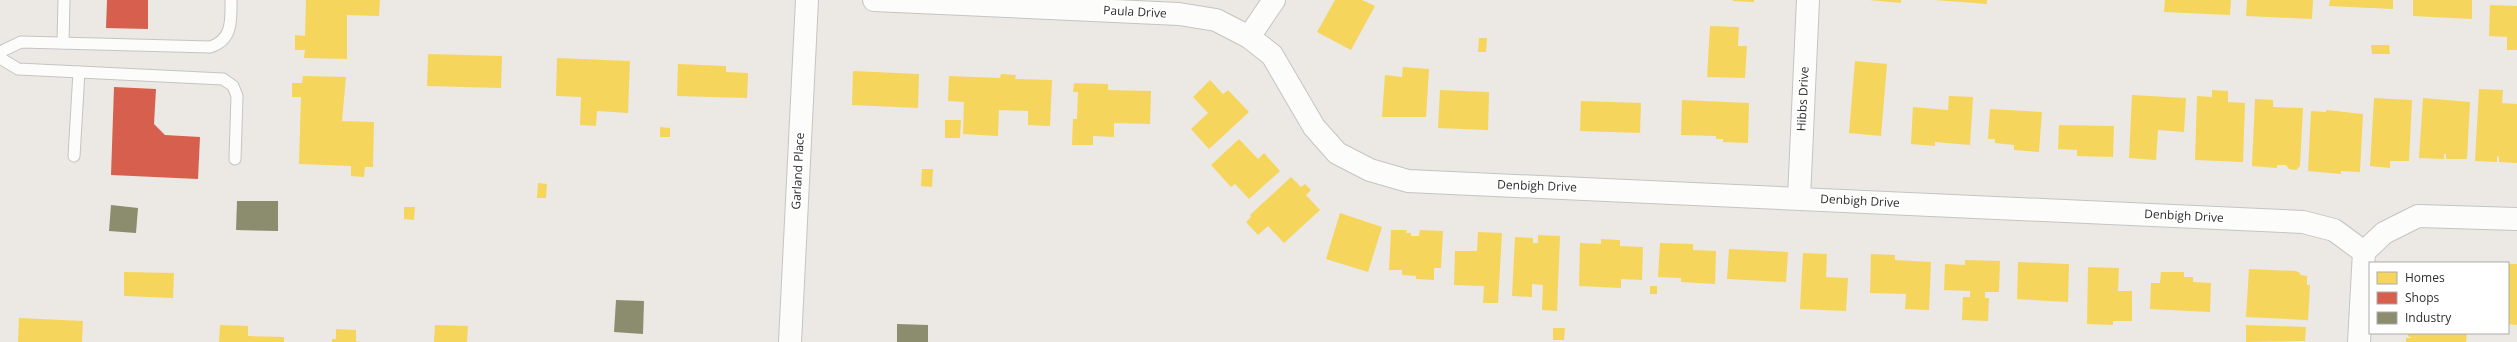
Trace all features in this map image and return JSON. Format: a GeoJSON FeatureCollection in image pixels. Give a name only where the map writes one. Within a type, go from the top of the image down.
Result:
{"type":"FeatureCollection","features":[{"type":"Feature","properties":{"kind":"street","name":"Garland Place"},"geometry":{"type":"LineString","coordinates":[[790,342],[807,0]]}},
{"type":"Feature","properties":{"kind":"street","name":"Paula Drive"},"geometry":{"type":"LineString","coordinates":[[874,0],[1179,14],[1216,20],[1249,37]]}},
{"type":"Feature","properties":{"kind":"street"},"geometry":{"type":"LineString","coordinates":[[1249,37],[1274,0]]}},
{"type":"Feature","properties":{"kind":"street","name":"Hibbs Drive"},"geometry":{"type":"LineString","coordinates":[[1799,198],[1808,0]]}},
{"type":"Feature","properties":{"kind":"street","name":"Denbigh Drive"},"geometry":{"type":"LineString","coordinates":[[1249,37],[1272,55],[1314,127],[1337,154],[1370,170],[1408,181],[2303,222],[2334,230],[2364,252]]}},
{"type":"Feature","properties":{"kind":"street"},"geometry":{"type":"LineString","coordinates":[[2359,342],[2364,252],[2384,233],[2418,216],[2517,219]]}},
{"type":"Feature","properties":{"kind":"lane"},"geometry":{"type":"LineString","coordinates":[[63,43],[64,0]]}},
{"type":"Feature","properties":{"kind":"lane"},"geometry":{"type":"LineString","coordinates":[[0,52],[21,42],[210,47],[221,44],[227,36],[231,24],[231,0]]}},
{"type":"Feature","properties":{"kind":"lane"},"geometry":{"type":"LineString","coordinates":[[0,58],[18,69],[223,79],[233,86],[236,96],[235,159]]}},
{"type":"Feature","properties":{"kind":"lane"},"geometry":{"type":"LineString","coordinates":[[74,156],[78,72]]}},
{"type":"Feature","properties":{"kind":"building: Homes"},"geometry":{"type":"Polygon","coordinates":[[[306,0],[380,0],[379,16],[347,15],[347,59],[304,58],[305,50],[295,50],[295,35],[305,36],[306,0]]]}},
{"type":"Feature","properties":{"kind":"building: Homes"},"geometry":{"type":"Polygon","coordinates":[[[1335,0],[1362,0],[1375,6],[1351,50],[1317,32],[1335,0]]]}},
{"type":"Feature","properties":{"kind":"building: Homes"},"geometry":{"type":"Polygon","coordinates":[[[1754,0],[1754,2],[1733,1],[1754,0]]]}},
{"type":"Feature","properties":{"kind":"building: Homes"},"geometry":{"type":"Polygon","coordinates":[[[1869,0],[1901,0],[1901,3],[1869,0]]]}},
{"type":"Feature","properties":{"kind":"building: Homes"},"geometry":{"type":"Polygon","coordinates":[[[1935,0],[1987,0],[1987,4],[1935,0]]]}},
{"type":"Feature","properties":{"kind":"building: Homes"},"geometry":{"type":"Polygon","coordinates":[[[2165,0],[2231,0],[2230,15],[2164,12],[2165,0]]]}},
{"type":"Feature","properties":{"kind":"building: Homes"},"geometry":{"type":"Polygon","coordinates":[[[2247,0],[2313,0],[2312,19],[2246,16],[2247,0]]]}},
{"type":"Feature","properties":{"kind":"building: Homes"},"geometry":{"type":"Polygon","coordinates":[[[2330,0],[2393,0],[2393,9],[2329,6],[2330,0]]]}},
{"type":"Feature","properties":{"kind":"building: Homes"},"geometry":{"type":"Polygon","coordinates":[[[2413,0],[2472,0],[2472,19],[2413,16],[2413,0]]]}},
{"type":"Feature","properties":{"kind":"building: Homes"},"geometry":{"type":"Polygon","coordinates":[[[2490,5],[2517,6],[2517,50],[2507,50],[2507,37],[2489,36],[2490,5]]]}},
{"type":"Feature","properties":{"kind":"building: Homes"},"geometry":{"type":"Polygon","coordinates":[[[1710,26],[1739,27],[1738,46],[1747,46],[1745,78],[1707,77],[1710,26]]]}},
{"type":"Feature","properties":{"kind":"building: Homes"},"geometry":{"type":"Polygon","coordinates":[[[1479,38],[1487,38],[1486,52],[1478,52],[1479,38]]]}},
{"type":"Feature","properties":{"kind":"building: Homes"},"geometry":{"type":"Polygon","coordinates":[[[2371,45],[2389,45],[2390,54],[2372,54],[2371,45]]]}},
{"type":"Feature","properties":{"kind":"building: Homes"},"geometry":{"type":"Polygon","coordinates":[[[428,54],[502,56],[501,88],[427,86],[428,54]]]}},
{"type":"Feature","properties":{"kind":"building: Homes"},"geometry":{"type":"Polygon","coordinates":[[[557,58],[630,61],[628,113],[597,111],[596,126],[580,125],[581,97],[556,96],[557,58]]]}},
{"type":"Feature","properties":{"kind":"building: Homes"},"geometry":{"type":"Polygon","coordinates":[[[1855,61],[1887,64],[1881,136],[1849,133],[1855,61]]]}},
{"type":"Feature","properties":{"kind":"building: Homes"},"geometry":{"type":"Polygon","coordinates":[[[678,64],[726,66],[726,72],[748,73],[747,98],[677,96],[678,64]]]}},
{"type":"Feature","properties":{"kind":"building: Homes"},"geometry":{"type":"Polygon","coordinates":[[[1403,67],[1429,69],[1426,117],[1382,117],[1385,75],[1402,77],[1403,67]]]}},
{"type":"Feature","properties":{"kind":"building: Homes"},"geometry":{"type":"Polygon","coordinates":[[[853,71],[919,74],[918,108],[852,105],[853,71]]]}},
{"type":"Feature","properties":{"kind":"building: Homes"},"geometry":{"type":"Polygon","coordinates":[[[1001,74],[1016,75],[1015,79],[1052,80],[1050,126],[1028,125],[1028,111],[999,110],[998,136],[963,134],[964,102],[948,101],[949,76],[1000,78],[1001,74]]]}},
{"type":"Feature","properties":{"kind":"building: Homes"},"geometry":{"type":"Polygon","coordinates":[[[303,76],[346,77],[342,121],[374,122],[373,167],[365,167],[364,177],[351,176],[351,166],[299,164],[301,97],[292,97],[292,83],[302,83],[303,76]]]}},
{"type":"Feature","properties":{"kind":"building: Homes"},"geometry":{"type":"Polygon","coordinates":[[[1210,80],[1223,94],[1228,90],[1249,112],[1209,149],[1191,129],[1208,113],[1193,97],[1210,80]]]}},
{"type":"Feature","properties":{"kind":"building: Homes"},"geometry":{"type":"Polygon","coordinates":[[[1074,83],[1108,84],[1108,90],[1151,91],[1150,124],[1114,123],[1114,137],[1093,136],[1093,145],[1072,145],[1073,119],[1077,119],[1078,92],[1073,92],[1074,83]]]}},
{"type":"Feature","properties":{"kind":"building: Homes"},"geometry":{"type":"Polygon","coordinates":[[[2479,89],[2503,90],[2502,103],[2517,104],[2517,163],[2499,162],[2499,157],[2497,156],[2497,162],[2475,161],[2479,89]]]}},
{"type":"Feature","properties":{"kind":"building: Homes"},"geometry":{"type":"Polygon","coordinates":[[[1440,90],[1489,92],[1488,130],[1438,128],[1440,90]]]}},
{"type":"Feature","properties":{"kind":"building: Homes"},"geometry":{"type":"Polygon","coordinates":[[[2212,90],[2228,91],[2228,102],[2245,103],[2243,162],[2195,160],[2197,96],[2212,97],[2212,90]]]}},
{"type":"Feature","properties":{"kind":"building: Homes"},"geometry":{"type":"Polygon","coordinates":[[[2132,95],[2186,98],[2184,132],[2158,130],[2156,160],[2129,158],[2132,95]]]}},
{"type":"Feature","properties":{"kind":"building: Homes"},"geometry":{"type":"Polygon","coordinates":[[[1949,96],[1973,97],[1970,145],[1935,142],[1935,146],[1911,144],[1913,107],[1948,110],[1949,96]]]}},
{"type":"Feature","properties":{"kind":"building: Homes"},"geometry":{"type":"Polygon","coordinates":[[[2374,98],[2412,100],[2409,161],[2390,161],[2390,168],[2370,166],[2374,98]]]}},
{"type":"Feature","properties":{"kind":"building: Homes"},"geometry":{"type":"Polygon","coordinates":[[[2423,98],[2470,102],[2467,159],[2446,159],[2446,154],[2444,154],[2444,159],[2419,158],[2423,98]]]}},
{"type":"Feature","properties":{"kind":"building: Homes"},"geometry":{"type":"Polygon","coordinates":[[[2255,99],[2273,100],[2273,107],[2303,108],[2300,166],[2296,170],[2289,169],[2286,165],[2277,165],[2277,168],[2252,166],[2255,99]]]}},
{"type":"Feature","properties":{"kind":"building: Homes"},"geometry":{"type":"Polygon","coordinates":[[[1682,100],[1749,103],[1748,143],[1723,142],[1723,139],[1716,139],[1716,136],[1681,135],[1682,100]]]}},
{"type":"Feature","properties":{"kind":"building: Homes"},"geometry":{"type":"Polygon","coordinates":[[[1581,101],[1641,103],[1640,133],[1580,131],[1581,101]]]}},
{"type":"Feature","properties":{"kind":"building: Homes"},"geometry":{"type":"Polygon","coordinates":[[[1990,109],[2042,112],[2039,152],[2014,150],[2014,145],[1995,143],[1995,139],[1988,139],[1990,109]]]}},
{"type":"Feature","properties":{"kind":"building: Homes"},"geometry":{"type":"Polygon","coordinates":[[[2326,110],[2363,114],[2360,172],[2341,171],[2341,174],[2308,171],[2311,111],[2326,112],[2326,110]]]}},
{"type":"Feature","properties":{"kind":"building: Homes"},"geometry":{"type":"Polygon","coordinates":[[[945,120],[961,120],[960,138],[945,138],[945,120]]]}},
{"type":"Feature","properties":{"kind":"building: Homes"},"geometry":{"type":"Polygon","coordinates":[[[2059,125],[2114,126],[2113,157],[2077,156],[2077,150],[2058,149],[2059,125]]]}},
{"type":"Feature","properties":{"kind":"building: Homes"},"geometry":{"type":"Polygon","coordinates":[[[660,127],[670,128],[670,137],[660,137],[660,127]]]}},
{"type":"Feature","properties":{"kind":"building: Homes"},"geometry":{"type":"Polygon","coordinates":[[[1239,139],[1258,159],[1264,153],[1280,171],[1249,199],[1235,184],[1231,187],[1211,165],[1239,139]]]}},
{"type":"Feature","properties":{"kind":"building: Homes"},"geometry":{"type":"Polygon","coordinates":[[[922,169],[933,169],[932,187],[921,186],[922,169]]]}},
{"type":"Feature","properties":{"kind":"building: Homes"},"geometry":{"type":"Polygon","coordinates":[[[1291,177],[1301,187],[1305,184],[1311,190],[1306,195],[1320,210],[1284,243],[1268,226],[1258,235],[1246,222],[1251,217],[1250,215],[1291,177]]]}},
{"type":"Feature","properties":{"kind":"building: Homes"},"geometry":{"type":"Polygon","coordinates":[[[538,183],[547,184],[546,198],[537,198],[538,183]]]}},
{"type":"Feature","properties":{"kind":"building: Homes"},"geometry":{"type":"Polygon","coordinates":[[[404,207],[415,207],[414,220],[404,219],[404,207]]]}},
{"type":"Feature","properties":{"kind":"building: Homes"},"geometry":{"type":"Polygon","coordinates":[[[1340,213],[1382,227],[1368,272],[1326,259],[1340,213]]]}},
{"type":"Feature","properties":{"kind":"building: Homes"},"geometry":{"type":"Polygon","coordinates":[[[1391,230],[1407,230],[1406,233],[1411,233],[1411,236],[1419,236],[1420,230],[1443,231],[1441,268],[1434,268],[1434,280],[1416,279],[1416,276],[1402,275],[1402,270],[1389,270],[1391,230]]]}},
{"type":"Feature","properties":{"kind":"building: Homes"},"geometry":{"type":"Polygon","coordinates":[[[1478,232],[1502,233],[1498,303],[1483,303],[1484,286],[1454,285],[1455,251],[1477,251],[1478,232]]]}},
{"type":"Feature","properties":{"kind":"building: Homes"},"geometry":{"type":"Polygon","coordinates":[[[1538,235],[1560,236],[1557,311],[1542,310],[1543,285],[1532,284],[1532,297],[1512,296],[1515,237],[1533,238],[1533,243],[1538,243],[1538,235]]]}},
{"type":"Feature","properties":{"kind":"building: Homes"},"geometry":{"type":"Polygon","coordinates":[[[1601,239],[1620,240],[1620,246],[1643,247],[1642,280],[1621,279],[1621,288],[1579,286],[1580,243],[1601,244],[1601,239]]]}},
{"type":"Feature","properties":{"kind":"building: Homes"},"geometry":{"type":"Polygon","coordinates":[[[1660,243],[1693,244],[1693,250],[1716,251],[1715,284],[1681,282],[1681,278],[1658,277],[1660,243]]]}},
{"type":"Feature","properties":{"kind":"building: Homes"},"geometry":{"type":"Polygon","coordinates":[[[1729,249],[1788,252],[1786,282],[1727,279],[1729,249]]]}},
{"type":"Feature","properties":{"kind":"building: Homes"},"geometry":{"type":"Polygon","coordinates":[[[1803,253],[1827,254],[1826,277],[1848,278],[1846,311],[1800,309],[1803,253]]]}},
{"type":"Feature","properties":{"kind":"building: Homes"},"geometry":{"type":"Polygon","coordinates":[[[1871,254],[1895,255],[1895,260],[1931,262],[1929,310],[1905,309],[1906,294],[1870,293],[1871,254]]]}},
{"type":"Feature","properties":{"kind":"building: Homes"},"geometry":{"type":"Polygon","coordinates":[[[1965,260],[2000,261],[1999,292],[1985,292],[1985,298],[1989,298],[1988,321],[1962,320],[1963,297],[1970,297],[1970,291],[1944,290],[1945,264],[1965,265],[1965,260]]]}},
{"type":"Feature","properties":{"kind":"building: Homes"},"geometry":{"type":"Polygon","coordinates":[[[2018,262],[2069,264],[2068,302],[2017,299],[2018,262]]]}},
{"type":"Feature","properties":{"kind":"building: Homes"},"geometry":{"type":"Polygon","coordinates":[[[2509,264],[2517,264],[2517,325],[2509,324],[2509,264]]]}},
{"type":"Feature","properties":{"kind":"building: Homes"},"geometry":{"type":"Polygon","coordinates":[[[2088,267],[2119,268],[2118,291],[2132,291],[2132,321],[2113,321],[2113,325],[2087,324],[2088,267]]]}},
{"type":"Feature","properties":{"kind":"building: Homes"},"geometry":{"type":"Polygon","coordinates":[[[2249,269],[2296,271],[2300,273],[2300,275],[2307,276],[2307,285],[2310,285],[2308,320],[2246,317],[2249,269]]]}},
{"type":"Feature","properties":{"kind":"building: Homes"},"geometry":{"type":"Polygon","coordinates":[[[124,272],[174,273],[173,298],[124,296],[124,272]]]}},
{"type":"Feature","properties":{"kind":"building: Homes"},"geometry":{"type":"Polygon","coordinates":[[[2161,272],[2184,272],[2184,277],[2193,277],[2193,282],[2211,283],[2210,312],[2150,309],[2151,283],[2160,283],[2161,272]]]}},
{"type":"Feature","properties":{"kind":"building: Homes"},"geometry":{"type":"Polygon","coordinates":[[[1650,286],[1657,286],[1657,294],[1650,294],[1650,286]]]}},
{"type":"Feature","properties":{"kind":"building: Homes"},"geometry":{"type":"Polygon","coordinates":[[[19,318],[83,321],[82,342],[18,342],[19,318]]]}},
{"type":"Feature","properties":{"kind":"building: Homes"},"geometry":{"type":"Polygon","coordinates":[[[220,325],[248,326],[248,336],[284,337],[284,342],[219,342],[220,325]]]}},
{"type":"Feature","properties":{"kind":"building: Homes"},"geometry":{"type":"Polygon","coordinates":[[[435,325],[468,326],[467,342],[434,342],[435,325]]]}},
{"type":"Feature","properties":{"kind":"building: Homes"},"geometry":{"type":"Polygon","coordinates":[[[2246,325],[2306,327],[2305,341],[2246,342],[2246,325]]]}},
{"type":"Feature","properties":{"kind":"building: Homes"},"geometry":{"type":"Polygon","coordinates":[[[1553,328],[1565,328],[1564,340],[1553,340],[1553,328]]]}},
{"type":"Feature","properties":{"kind":"building: Homes"},"geometry":{"type":"Polygon","coordinates":[[[336,329],[356,330],[356,341],[360,342],[332,342],[332,339],[336,339],[336,329]]]}},
{"type":"Feature","properties":{"kind":"building: Homes"},"geometry":{"type":"Polygon","coordinates":[[[2408,334],[2467,334],[2466,342],[2406,342],[2406,338],[2412,338],[2408,336],[2408,334]]]}},
{"type":"Feature","properties":{"kind":"building: Shops"},"geometry":{"type":"Polygon","coordinates":[[[107,0],[148,0],[148,29],[106,28],[107,0]]]}},
{"type":"Feature","properties":{"kind":"building: Shops"},"geometry":{"type":"Polygon","coordinates":[[[114,87],[156,89],[154,124],[165,135],[200,137],[198,179],[111,175],[114,87]]]}},
{"type":"Feature","properties":{"kind":"building: Industry"},"geometry":{"type":"Polygon","coordinates":[[[237,201],[278,201],[278,231],[236,230],[237,201]]]}},
{"type":"Feature","properties":{"kind":"building: Industry"},"geometry":{"type":"Polygon","coordinates":[[[111,205],[138,208],[136,233],[109,231],[111,205]]]}},
{"type":"Feature","properties":{"kind":"building: Industry"},"geometry":{"type":"Polygon","coordinates":[[[616,300],[644,301],[643,334],[614,332],[616,300]]]}},
{"type":"Feature","properties":{"kind":"building: Industry"},"geometry":{"type":"Polygon","coordinates":[[[897,324],[928,325],[928,342],[897,342],[897,324]]]}}]}
